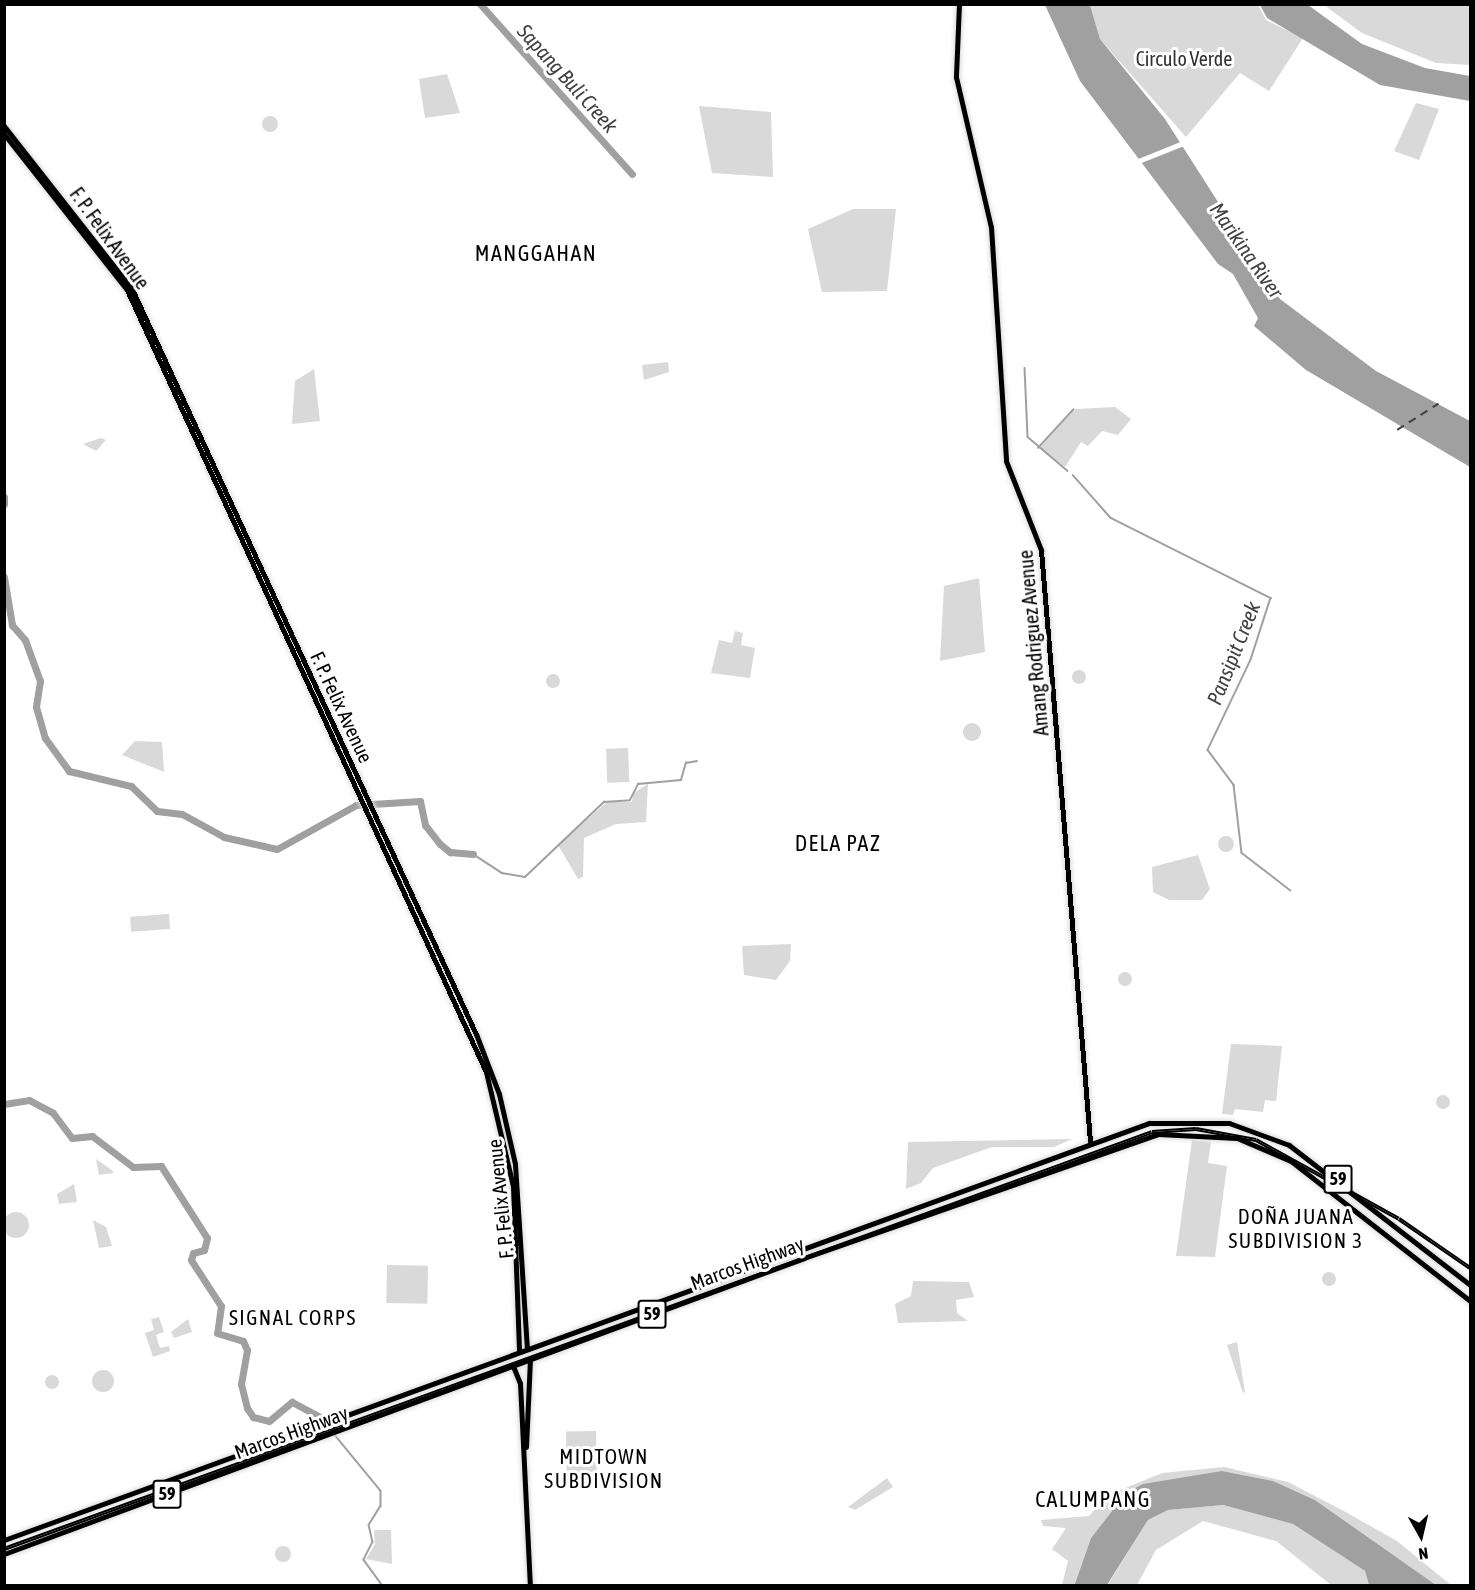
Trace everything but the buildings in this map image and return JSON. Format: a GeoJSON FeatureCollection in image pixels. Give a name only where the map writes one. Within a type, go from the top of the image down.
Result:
{"type":"FeatureCollection","features":[{"type":"Feature","properties":{"kind":"main road","name":"Amang Rodriguez Avenue"},"geometry":{"type":"LineString","coordinates":[[959,4],[956,77],[994,246],[1006,461],[1041,550],[1090,1141]]}},
{"type":"Feature","properties":{"kind":"main road","name":"F. P. Felix Avenue"},"geometry":{"type":"LineString","coordinates":[[5,129],[132,289],[242,519],[366,801]]}},
{"type":"Feature","properties":{"kind":"main road","name":"F. P. Felix Avenue"},"geometry":{"type":"LineString","coordinates":[[5,129],[127,290],[373,816],[489,1078],[515,1185],[522,1339],[519,1352]]}},
{"type":"Feature","properties":{"kind":"main road"},"geometry":{"type":"LineString","coordinates":[[1183,1132],[1184,1119]]}},
{"type":"Feature","properties":{"kind":"main road","name":"Marcos Highway"},"geometry":{"type":"LineString","coordinates":[[4,1540],[1100,1137],[1184,1119],[1229,1123],[1277,1139],[1380,1213],[1470,1285]]}},
{"type":"Feature","properties":{"kind":"main road"},"geometry":{"type":"LineString","coordinates":[[1088,1127],[1100,1137]]}},
{"type":"Feature","properties":{"kind":"main road","name":"Marcos Highway"},"geometry":{"type":"LineString","coordinates":[[4,1554],[1128,1141],[1183,1132],[1237,1138],[1270,1150],[1371,1222],[1470,1301]]}},
{"type":"Feature","properties":{"kind":"main road"},"geometry":{"type":"LineString","coordinates":[[980,1181],[985,1193]]}},
{"type":"Feature","properties":{"kind":"main road"},"geometry":{"type":"LineString","coordinates":[[1365,1218],[1373,1208]]}},
{"type":"Feature","properties":{"kind":"main road"},"geometry":{"type":"LineString","coordinates":[[1371,1222],[1380,1213]]}},
{"type":"Feature","properties":{"kind":"main road"},"geometry":{"type":"LineString","coordinates":[[843,1232],[848,1242]]}},
{"type":"Feature","properties":{"kind":"main road"},"geometry":{"type":"LineString","coordinates":[[836,1234],[841,1245]]}},
{"type":"Feature","properties":{"kind":"main road","name":"F. P. Felix Avenue"},"geometry":{"type":"LineString","coordinates":[[522,1339],[527,1349]]}},
{"type":"Feature","properties":{"kind":"main road"},"geometry":{"type":"LineString","coordinates":[[525,1452],[530,1360]]}},
{"type":"Feature","properties":{"kind":"main road"},"geometry":{"type":"LineString","coordinates":[[513,1366],[520,1377],[530,1586]]}},
{"type":"Feature","properties":{"kind":"main road"},"geometry":{"type":"LineString","coordinates":[[390,1412],[351,1424],[348,1420],[392,1398]]}},
{"type":"Feature","properties":{"kind":"main road"},"geometry":{"type":"LineString","coordinates":[[334,1418],[335,1432]]}},
{"type":"Feature","properties":{"kind":"main road"},"geometry":{"type":"LineString","coordinates":[[136,1491],[141,1504]]}},
{"type":"Feature","properties":{"kind":"main road"},"geometry":{"type":"LineString","coordinates":[[128,1494],[133,1507]]}},
{"type":"Feature","properties":{"kind":"green space","name":"Circulo Verde"},"geometry":{"type":"Polygon","coordinates":[[[1090,5],[1258,5],[1266,20],[1303,38],[1269,91],[1240,73],[1186,137],[1100,39],[1090,5]]]}},
{"type":"Feature","properties":{"kind":"green space"},"geometry":{"type":"Polygon","coordinates":[[[1324,5],[1470,5],[1470,65],[1436,63],[1362,33],[1324,5]]]}},
{"type":"Feature","properties":{"kind":"green space"},"geometry":{"type":"Polygon","coordinates":[[[447,74],[460,113],[425,118],[419,79],[447,74]]]}},
{"type":"Feature","properties":{"kind":"green space"},"geometry":{"type":"Polygon","coordinates":[[[1416,103],[1439,109],[1419,160],[1394,151],[1416,103]]]}},
{"type":"Feature","properties":{"kind":"green space"},"geometry":{"type":"Polygon","coordinates":[[[699,106],[771,112],[773,177],[712,173],[699,106]]]}},
{"type":"Feature","properties":{"kind":"green space"},"geometry":{"type":"Polygon","coordinates":[[[267,116],[273,116],[278,124],[276,130],[267,132],[262,127],[262,121],[267,116]]]}},
{"type":"Feature","properties":{"kind":"green space"},"geometry":{"type":"Polygon","coordinates":[[[853,209],[896,209],[887,291],[822,292],[808,229],[853,209]]]}},
{"type":"Feature","properties":{"kind":"green space"},"geometry":{"type":"Polygon","coordinates":[[[668,362],[669,372],[644,380],[642,365],[668,362]]]}},
{"type":"Feature","properties":{"kind":"green space"},"geometry":{"type":"Polygon","coordinates":[[[314,369],[320,421],[292,424],[295,381],[314,369]]]}},
{"type":"Feature","properties":{"kind":"green space"},"geometry":{"type":"Polygon","coordinates":[[[1115,407],[1131,419],[1118,435],[1102,431],[1088,446],[1081,442],[1065,467],[1039,448],[1075,409],[1115,407]]]}},
{"type":"Feature","properties":{"kind":"green space"},"geometry":{"type":"Polygon","coordinates":[[[101,438],[106,440],[96,451],[83,444],[101,438]]]}},
{"type":"Feature","properties":{"kind":"green space"},"geometry":{"type":"Polygon","coordinates":[[[979,578],[985,652],[940,661],[944,586],[979,578]]]}},
{"type":"Feature","properties":{"kind":"green space"},"geometry":{"type":"Polygon","coordinates":[[[735,631],[743,633],[741,645],[755,648],[750,678],[711,673],[719,640],[732,643],[735,631]]]}},
{"type":"Feature","properties":{"kind":"green space"},"geometry":{"type":"Polygon","coordinates":[[[1079,670],[1084,672],[1086,677],[1084,682],[1079,684],[1074,682],[1072,677],[1074,672],[1079,670]]]}},
{"type":"Feature","properties":{"kind":"green space"},"geometry":{"type":"Polygon","coordinates":[[[550,674],[556,674],[560,681],[556,688],[550,688],[546,684],[546,678],[550,674]]]}},
{"type":"Feature","properties":{"kind":"green space"},"geometry":{"type":"Polygon","coordinates":[[[972,723],[978,726],[981,732],[978,738],[972,741],[966,738],[963,732],[966,726],[972,723]]]}},
{"type":"Feature","properties":{"kind":"green space"},"geometry":{"type":"Polygon","coordinates":[[[135,741],[162,742],[164,772],[122,755],[135,741]]]}},
{"type":"Feature","properties":{"kind":"green space"},"geometry":{"type":"Polygon","coordinates":[[[628,748],[629,782],[607,783],[606,749],[628,748]]]}},
{"type":"Feature","properties":{"kind":"green space"},"geometry":{"type":"Polygon","coordinates":[[[648,784],[646,822],[616,824],[584,838],[583,877],[578,879],[558,845],[607,802],[632,802],[633,793],[648,784]]]}},
{"type":"Feature","properties":{"kind":"green space"},"geometry":{"type":"Polygon","coordinates":[[[1226,836],[1232,838],[1234,844],[1232,850],[1226,852],[1220,850],[1218,844],[1220,838],[1226,836]]]}},
{"type":"Feature","properties":{"kind":"green space"},"geometry":{"type":"Polygon","coordinates":[[[1198,855],[1210,889],[1202,900],[1169,900],[1153,892],[1152,867],[1198,855]]]}},
{"type":"Feature","properties":{"kind":"green space"},"geometry":{"type":"Polygon","coordinates":[[[169,914],[170,929],[131,932],[130,917],[169,914]]]}},
{"type":"Feature","properties":{"kind":"green space"},"geometry":{"type":"Polygon","coordinates":[[[791,944],[790,961],[776,980],[744,975],[742,946],[791,944]]]}},
{"type":"Feature","properties":{"kind":"green space"},"geometry":{"type":"Polygon","coordinates":[[[1125,972],[1130,974],[1132,979],[1130,984],[1125,986],[1120,984],[1118,979],[1120,974],[1125,972]]]}},
{"type":"Feature","properties":{"kind":"green space"},"geometry":{"type":"Polygon","coordinates":[[[1231,1044],[1282,1046],[1276,1101],[1265,1100],[1263,1112],[1235,1109],[1233,1115],[1222,1114],[1231,1044]]]}},
{"type":"Feature","properties":{"kind":"green space"},"geometry":{"type":"Polygon","coordinates":[[[1443,1095],[1448,1097],[1450,1102],[1448,1107],[1443,1109],[1438,1107],[1436,1102],[1438,1097],[1443,1095]]]}},
{"type":"Feature","properties":{"kind":"green space"},"geometry":{"type":"Polygon","coordinates":[[[1072,1139],[1054,1147],[992,1147],[933,1168],[921,1183],[906,1189],[908,1142],[1072,1139]]]}},
{"type":"Feature","properties":{"kind":"green space"},"geometry":{"type":"Polygon","coordinates":[[[1192,1140],[1211,1142],[1208,1163],[1227,1166],[1215,1257],[1176,1256],[1192,1140]]]}},
{"type":"Feature","properties":{"kind":"green space"},"geometry":{"type":"Polygon","coordinates":[[[96,1159],[113,1171],[113,1173],[99,1175],[96,1159]]]}},
{"type":"Feature","properties":{"kind":"green space"},"geometry":{"type":"Polygon","coordinates":[[[74,1184],[77,1202],[59,1204],[57,1194],[74,1184]]]}},
{"type":"Feature","properties":{"kind":"green space"},"geometry":{"type":"Polygon","coordinates":[[[16,1212],[25,1216],[29,1225],[25,1234],[16,1238],[7,1234],[3,1225],[7,1216],[16,1212]]]}},
{"type":"Feature","properties":{"kind":"green space"},"geometry":{"type":"Polygon","coordinates":[[[93,1220],[106,1227],[112,1246],[99,1248],[93,1220]]]}},
{"type":"Feature","properties":{"kind":"green space"},"geometry":{"type":"Polygon","coordinates":[[[387,1265],[428,1266],[427,1304],[386,1303],[387,1265]]]}},
{"type":"Feature","properties":{"kind":"green space"},"geometry":{"type":"Polygon","coordinates":[[[1326,1272],[1332,1272],[1336,1279],[1332,1286],[1326,1286],[1322,1282],[1322,1276],[1326,1272]]]}},
{"type":"Feature","properties":{"kind":"green space"},"geometry":{"type":"Polygon","coordinates":[[[913,1281],[969,1282],[974,1297],[956,1300],[957,1313],[968,1321],[898,1323],[895,1304],[911,1296],[913,1281]]]}},
{"type":"Feature","properties":{"kind":"green space"},"geometry":{"type":"Polygon","coordinates":[[[159,1317],[164,1332],[156,1335],[160,1348],[169,1346],[170,1351],[153,1357],[145,1333],[154,1330],[151,1319],[159,1317]]]}},
{"type":"Feature","properties":{"kind":"green space"},"geometry":{"type":"Polygon","coordinates":[[[188,1319],[192,1332],[174,1338],[171,1332],[188,1319]]]}},
{"type":"Feature","properties":{"kind":"green space"},"geometry":{"type":"Polygon","coordinates":[[[1237,1342],[1245,1392],[1243,1393],[1227,1345],[1237,1342]]]}},
{"type":"Feature","properties":{"kind":"green space"},"geometry":{"type":"Polygon","coordinates":[[[103,1370],[111,1373],[114,1381],[111,1389],[103,1392],[95,1389],[92,1381],[95,1373],[103,1370]]]}},
{"type":"Feature","properties":{"kind":"green space"},"geometry":{"type":"Polygon","coordinates":[[[52,1375],[57,1377],[59,1382],[57,1387],[52,1389],[47,1387],[45,1382],[47,1377],[52,1375]]]}},
{"type":"Feature","properties":{"kind":"green space"},"geometry":{"type":"Polygon","coordinates":[[[596,1431],[597,1472],[567,1473],[566,1432],[596,1431]]]}},
{"type":"Feature","properties":{"kind":"green space"},"geometry":{"type":"Polygon","coordinates":[[[1224,1467],[1288,1482],[1342,1510],[1397,1541],[1451,1585],[1436,1585],[1315,1500],[1273,1481],[1222,1471],[1126,1493],[1091,1538],[1074,1585],[1062,1585],[1068,1561],[1052,1549],[1066,1528],[1043,1526],[1041,1520],[1089,1516],[1106,1496],[1162,1473],[1224,1467]]]}},
{"type":"Feature","properties":{"kind":"green space"},"geometry":{"type":"Polygon","coordinates":[[[887,1478],[893,1487],[855,1510],[848,1507],[887,1478]]]}},
{"type":"Feature","properties":{"kind":"green space"},"geometry":{"type":"Polygon","coordinates":[[[1223,1505],[1293,1524],[1365,1571],[1369,1585],[1331,1585],[1276,1541],[1203,1521],[1156,1550],[1137,1585],[1107,1586],[1148,1520],[1168,1510],[1223,1505]]]}},
{"type":"Feature","properties":{"kind":"green space"},"geometry":{"type":"Polygon","coordinates":[[[374,1530],[391,1530],[392,1564],[366,1559],[375,1544],[374,1530]]]}},
{"type":"Feature","properties":{"kind":"green space"},"geometry":{"type":"Polygon","coordinates":[[[283,1546],[289,1548],[291,1554],[289,1560],[283,1562],[277,1560],[275,1554],[277,1548],[283,1546]]]}},
{"type":"Feature","properties":{"kind":"water","name":"Marikina River"},"geometry":{"type":"Polygon","coordinates":[[[1045,5],[1090,5],[1100,39],[1165,119],[1280,299],[1376,371],[1470,421],[1470,467],[1306,370],[1254,326],[1258,318],[1233,274],[1218,264],[1080,81],[1045,5]]]}},
{"type":"Feature","properties":{"kind":"water"},"geometry":{"type":"Polygon","coordinates":[[[1260,5],[1308,5],[1362,44],[1425,68],[1470,76],[1470,101],[1380,85],[1267,18],[1260,5]]]}},
{"type":"Feature","properties":{"kind":"water"},"geometry":{"type":"Polygon","coordinates":[[[1222,1471],[1273,1481],[1315,1500],[1436,1585],[1369,1585],[1365,1571],[1293,1524],[1223,1505],[1168,1510],[1148,1520],[1107,1585],[1074,1586],[1091,1538],[1126,1493],[1143,1484],[1222,1471]]]}},
{"type":"Feature","properties":{"kind":"pier"},"geometry":{"type":"Polygon","coordinates":[[[1183,141],[1185,146],[1139,164],[1137,160],[1183,141]]]}},
{"type":"Feature","properties":{"kind":"waterway","name":"Sapang Buli Creek"},"geometry":{"type":"LineString","coordinates":[[480,4],[632,174]]}},
{"type":"Feature","properties":{"kind":"waterway"},"geometry":{"type":"LineString","coordinates":[[1025,368],[1028,437],[1068,471]]}},
{"type":"Feature","properties":{"kind":"waterway","name":"Pansipit Creek"},"geometry":{"type":"LineString","coordinates":[[1038,448],[1073,410]]}},
{"type":"Feature","properties":{"kind":"waterway","name":"Pansipit Creek"},"geometry":{"type":"LineString","coordinates":[[1073,475],[1111,518],[1271,598],[1251,660],[1208,750],[1234,785],[1242,853],[1290,890]]}},
{"type":"Feature","properties":{"kind":"waterway"},"geometry":{"type":"LineString","coordinates":[[4,497],[4,504]]}},
{"type":"Feature","properties":{"kind":"waterway"},"geometry":{"type":"LineString","coordinates":[[4,577],[12,625],[25,640],[40,681],[36,707],[45,738],[69,771],[131,786],[157,811],[182,814],[224,837],[277,849],[356,805],[420,801],[425,825],[440,844],[450,852],[473,854]]}},
{"type":"Feature","properties":{"kind":"waterway"},"geometry":{"type":"LineString","coordinates":[[473,854],[502,873],[525,877],[604,802],[630,800],[638,784],[681,780],[686,763],[697,761]]}},
{"type":"Feature","properties":{"kind":"waterway"},"geometry":{"type":"LineString","coordinates":[[4,1104],[29,1100],[53,1113],[72,1138],[92,1136],[133,1167],[161,1166],[207,1238],[204,1250],[193,1253],[191,1260],[221,1306],[217,1333],[243,1341],[247,1350],[241,1384],[247,1408],[253,1417],[269,1421],[292,1402],[318,1416]]}},
{"type":"Feature","properties":{"kind":"waterway"},"geometry":{"type":"LineString","coordinates":[[335,1435],[381,1491],[381,1506],[369,1525],[373,1542],[364,1560],[383,1586]]}},
{"type":"Feature","properties":{"kind":"ferry route"},"geometry":{"type":"LineString","coordinates":[[1397,430],[1438,404]]}},
{"type":"Feature","properties":{"kind":"railway"},"geometry":{"type":"LineString","coordinates":[[4,1549],[1152,1132],[1196,1129],[1256,1140],[1399,1219],[1470,1268]]}},
{"type":"Feature","properties":{"kind":"district","name":"MANGGAHAN"},"geometry":{"type":"Point","coordinates":[536,254]}},
{"type":"Feature","properties":{"kind":"district","name":"DELA PAZ"},"geometry":{"type":"Point","coordinates":[838,844]}},
{"type":"Feature","properties":{"kind":"district","name":"DOÑA JUANA SUBDIVISION 3"},"geometry":{"type":"Point","coordinates":[1296,1228]}},
{"type":"Feature","properties":{"kind":"district","name":"SIGNAL CORPS"},"geometry":{"type":"Point","coordinates":[293,1317]}},
{"type":"Feature","properties":{"kind":"district","name":"MIDTOWN SUBDIVISION"},"geometry":{"type":"Point","coordinates":[604,1468]}},
{"type":"Feature","properties":{"kind":"district","name":"CALUMPANG"},"geometry":{"type":"Point","coordinates":[1093,1500]}}]}
